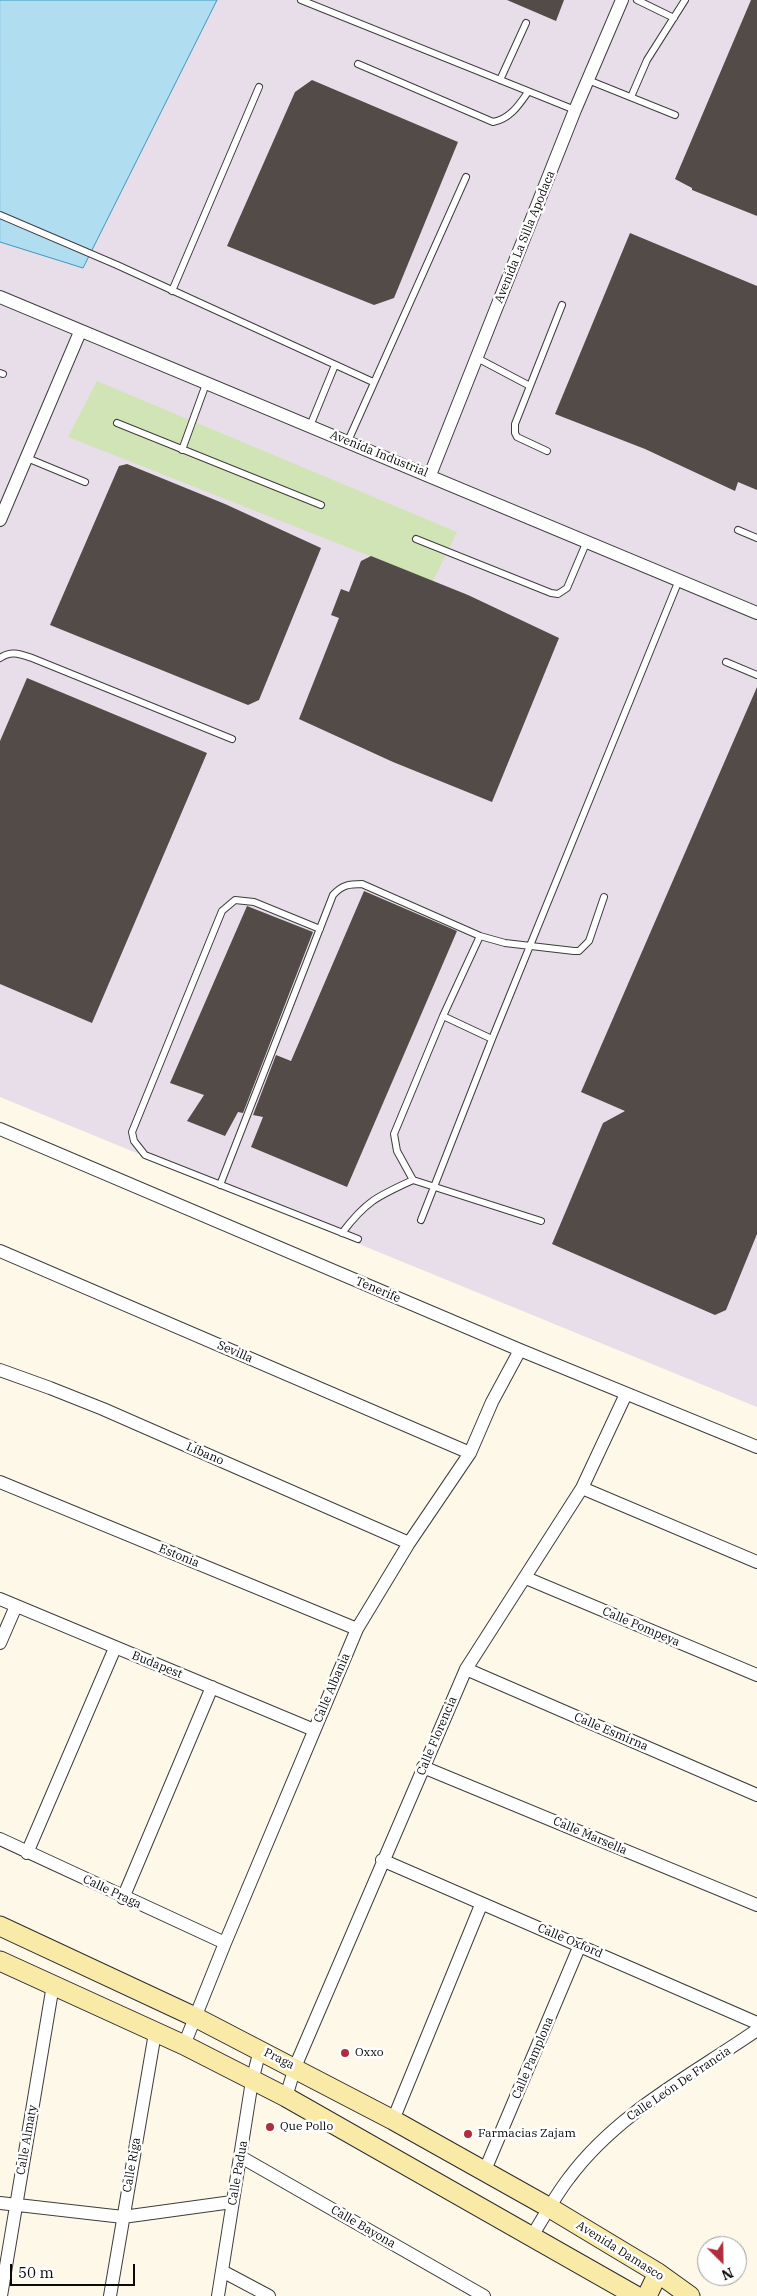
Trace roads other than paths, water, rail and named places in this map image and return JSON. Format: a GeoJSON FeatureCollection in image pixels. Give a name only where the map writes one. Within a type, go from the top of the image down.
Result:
{"type":"FeatureCollection","features":[{"type":"Feature","properties":{"kind":"street","name":"Avenida La Silla Apodaca"},"geometry":{"type":"LineString","coordinates":[[430,475],[575,110],[622,0]]}},
{"type":"Feature","properties":{"kind":"street","name":"Avenida Industrial"},"geometry":{"type":"LineString","coordinates":[[0,297],[757,613]]}},
{"type":"Feature","properties":{"kind":"street"},"geometry":{"type":"LineString","coordinates":[[0,520],[80,332]]}},
{"type":"Feature","properties":{"kind":"street","name":"Tenerife"},"geometry":{"type":"LineString","coordinates":[[0,1129],[520,1350],[757,1447]]}},
{"type":"Feature","properties":{"kind":"street","name":"Sevilla"},"geometry":{"type":"LineString","coordinates":[[0,1251],[470,1453]]}},
{"type":"Feature","properties":{"kind":"street","name":"Calle Albania"},"geometry":{"type":"LineString","coordinates":[[184,2045],[357,1629],[409,1542],[470,1453],[492,1402],[520,1350]]}},
{"type":"Feature","properties":{"kind":"street","name":"Líbano"},"geometry":{"type":"LineString","coordinates":[[0,1370],[103,1410],[409,1542]]}},
{"type":"Feature","properties":{"kind":"street","name":"Calle Florencia"},"geometry":{"type":"LineString","coordinates":[[286,2097],[295,2067],[382,1860],[466,1669],[582,1488],[626,1394]]}},
{"type":"Feature","properties":{"kind":"street","name":"Estonia"},"geometry":{"type":"LineString","coordinates":[[0,1482],[357,1629]]}},
{"type":"Feature","properties":{"kind":"street"},"geometry":{"type":"LineString","coordinates":[[582,1488],[757,1562]]}},
{"type":"Feature","properties":{"kind":"street","name":"Calle Pompeya"},"geometry":{"type":"LineString","coordinates":[[526,1578],[757,1675]]}},
{"type":"Feature","properties":{"kind":"street","name":"Budapest"},"geometry":{"type":"LineString","coordinates":[[0,1599],[314,1730]]}},
{"type":"Feature","properties":{"kind":"street"},"geometry":{"type":"LineString","coordinates":[[0,1643],[16,1606]]}},
{"type":"Feature","properties":{"kind":"street"},"geometry":{"type":"LineString","coordinates":[[27,1853],[115,1648]]}},
{"type":"Feature","properties":{"kind":"street","name":"Calle Esmirna"},"geometry":{"type":"LineString","coordinates":[[466,1669],[757,1795]]}},
{"type":"Feature","properties":{"kind":"street"},"geometry":{"type":"LineString","coordinates":[[123,1898],[212,1687]]}},
{"type":"Feature","properties":{"kind":"street","name":"Calle Marsella"},"geometry":{"type":"LineString","coordinates":[[423,1767],[757,1905]]}},
{"type":"Feature","properties":{"kind":"street","name":"Calle Praga"},"geometry":{"type":"LineString","coordinates":[[0,1839],[123,1898],[225,1943]]}},
{"type":"Feature","properties":{"kind":"street","name":"Calle Oxford"},"geometry":{"type":"LineString","coordinates":[[382,1860],[481,1905],[580,1945],[757,2022]]}},
{"type":"Feature","properties":{"kind":"street"},"geometry":{"type":"LineString","coordinates":[[393,2120],[481,1905]]}},
{"type":"Feature","properties":{"kind":"street","name":"Praga"},"geometry":{"type":"LineString","coordinates":[[0,1926],[196,2017],[295,2067],[485,2170],[550,2208]]}},
{"type":"Feature","properties":{"kind":"street","name":"Calle Pamplona"},"geometry":{"type":"LineString","coordinates":[[485,2170],[580,1945]]}},
{"type":"Feature","properties":{"kind":"street"},"geometry":{"type":"LineString","coordinates":[[0,1961],[155,2034],[184,2045],[286,2097],[636,2296]]}},
{"type":"Feature","properties":{"kind":"street","name":"Calle Almaty"},"geometry":{"type":"LineString","coordinates":[[1,2296],[53,1985]]}},
{"type":"Feature","properties":{"kind":"street","name":"Calle León De Francia"},"geometry":{"type":"LineString","coordinates":[[532,2236],[568,2178],[613,2130],[643,2106],[757,2030]]}},
{"type":"Feature","properties":{"kind":"street","name":"Calle Riga"},"geometry":{"type":"LineString","coordinates":[[110,2296],[155,2034]]}},
{"type":"Feature","properties":{"kind":"street","name":"Calle Padua"},"geometry":{"type":"LineString","coordinates":[[218,2296],[252,2081],[260,2050]]}},
{"type":"Feature","properties":{"kind":"street","name":"Calle Bayona"},"geometry":{"type":"LineString","coordinates":[[241,2157],[484,2296]]}},
{"type":"Feature","properties":{"kind":"street"},"geometry":{"type":"LineString","coordinates":[[0,2203],[123,2218],[232,2202]]}},
{"type":"Feature","properties":{"kind":"street","name":"Avenida Damasco"},"geometry":{"type":"LineString","coordinates":[[550,2208],[658,2273],[690,2296]]}},
{"type":"Feature","properties":{"kind":"street"},"geometry":{"type":"LineString","coordinates":[[222,2271],[269,2296]]}},
{"type":"Feature","properties":{"kind":"street"},"geometry":{"type":"LineString","coordinates":[[647,2296],[658,2273]]}},
{"type":"Feature","properties":{"kind":"lane"},"geometry":{"type":"LineString","coordinates":[[301,0],[575,110]]}},
{"type":"Feature","properties":{"kind":"lane"},"geometry":{"type":"LineString","coordinates":[[637,0],[674,18]]}},
{"type":"Feature","properties":{"kind":"lane"},"geometry":{"type":"LineString","coordinates":[[631,97],[647,60],[685,0]]}},
{"type":"Feature","properties":{"kind":"lane"},"geometry":{"type":"LineString","coordinates":[[500,80],[526,23]]}},
{"type":"Feature","properties":{"kind":"lane"},"geometry":{"type":"LineString","coordinates":[[358,64],[493,122],[503,120],[516,109],[528,92]]}},
{"type":"Feature","properties":{"kind":"lane"},"geometry":{"type":"LineString","coordinates":[[588,80],[675,115]]}},
{"type":"Feature","properties":{"kind":"lane"},"geometry":{"type":"LineString","coordinates":[[172,290],[259,86]]}},
{"type":"Feature","properties":{"kind":"lane"},"geometry":{"type":"LineString","coordinates":[[348,441],[466,177]]}},
{"type":"Feature","properties":{"kind":"lane"},"geometry":{"type":"LineString","coordinates":[[0,215],[172,290],[373,382]]}},
{"type":"Feature","properties":{"kind":"lane"},"geometry":{"type":"LineString","coordinates":[[546,451],[517,437],[515,424],[562,305]]}},
{"type":"Feature","properties":{"kind":"lane"},"geometry":{"type":"LineString","coordinates":[[477,358],[530,386]]}},
{"type":"Feature","properties":{"kind":"lane"},"geometry":{"type":"LineString","coordinates":[[310,426],[335,365]]}},
{"type":"Feature","properties":{"kind":"lane"},"geometry":{"type":"LineString","coordinates":[[182,450],[206,384]]}},
{"type":"Feature","properties":{"kind":"lane"},"geometry":{"type":"LineString","coordinates":[[117,423],[321,505]]}},
{"type":"Feature","properties":{"kind":"lane"},"geometry":{"type":"LineString","coordinates":[[27,458],[85,482]]}},
{"type":"Feature","properties":{"kind":"lane"},"geometry":{"type":"LineString","coordinates":[[738,530],[757,538]]}},
{"type":"Feature","properties":{"kind":"lane"},"geometry":{"type":"LineString","coordinates":[[416,539],[551,593],[558,594],[567,588],[587,541]]}},
{"type":"Feature","properties":{"kind":"lane"},"geometry":{"type":"LineString","coordinates":[[422,1220],[492,1039],[679,580]]}},
{"type":"Feature","properties":{"kind":"lane"},"geometry":{"type":"LineString","coordinates":[[0,658],[8,653],[32,658],[232,739]]}},
{"type":"Feature","properties":{"kind":"lane"},"geometry":{"type":"LineString","coordinates":[[726,662],[757,675]]}},
{"type":"Feature","properties":{"kind":"lane"},"geometry":{"type":"LineString","coordinates":[[220,1186],[333,895],[339,888],[349,884],[362,884],[480,936],[505,943],[579,951],[589,941],[604,897]]}},
{"type":"Feature","properties":{"kind":"lane"},"geometry":{"type":"LineString","coordinates":[[320,929],[254,902],[236,900],[222,911],[132,1132],[134,1141],[145,1155],[358,1239]]}},
{"type":"Feature","properties":{"kind":"lane"},"geometry":{"type":"LineString","coordinates":[[480,936],[443,1016],[394,1134],[397,1151],[413,1180],[540,1222]]}},
{"type":"Feature","properties":{"kind":"lane"},"geometry":{"type":"LineString","coordinates":[[443,1016],[492,1039]]}},
{"type":"Feature","properties":{"kind":"lane"},"geometry":{"type":"LineString","coordinates":[[342,1233],[356,1214],[375,1198],[413,1180]]}},
{"type":"Feature","properties":{"kind":"water"},"geometry":{"type":"Polygon","coordinates":[[[0,0],[217,0],[83,268],[0,242],[0,0]]]}},
{"type":"Feature","properties":{"kind":"place","name":"Oxxo"},"geometry":{"type":"Point","coordinates":[345,2053]}},
{"type":"Feature","properties":{"kind":"place","name":"Que Pollo"},"geometry":{"type":"Point","coordinates":[270,2127]}},
{"type":"Feature","properties":{"kind":"place","name":"Farmacias Zajam"},"geometry":{"type":"Point","coordinates":[468,2134]}}]}
